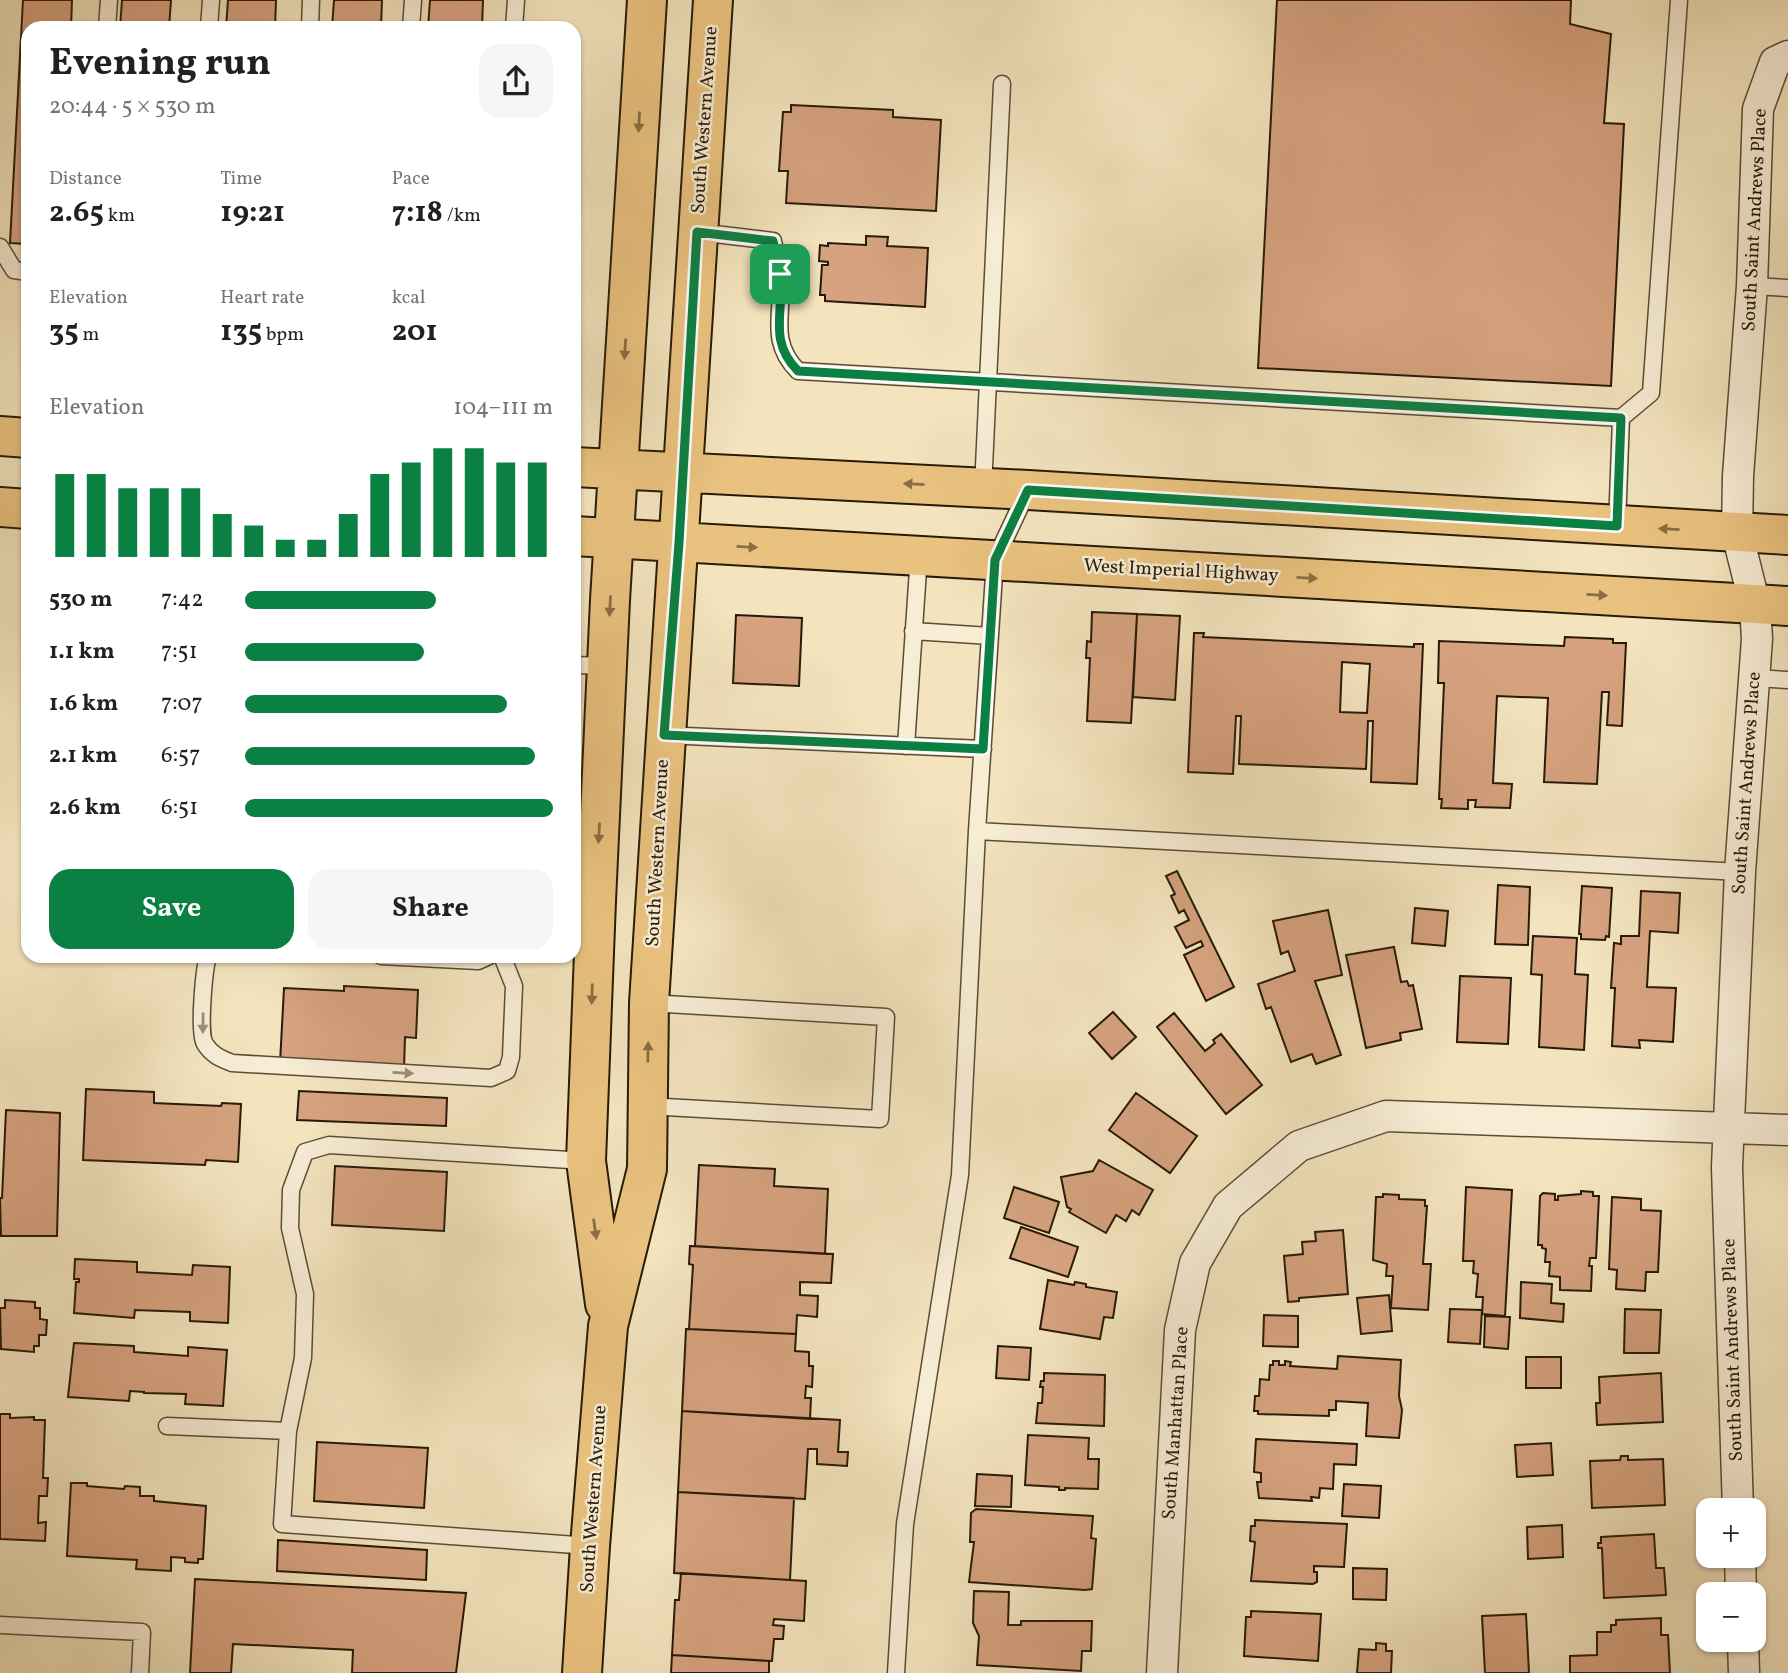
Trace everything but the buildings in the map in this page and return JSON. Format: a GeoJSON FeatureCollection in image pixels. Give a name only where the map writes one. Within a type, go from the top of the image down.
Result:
{"type":"FeatureCollection","features":[{"type":"Feature","properties":{"kind":"main road","name":"South Western Avenue"},"geometry":{"type":"LineString","coordinates":[[608,1326],[586,1161],[591,665],[614,538],[647,0]]}},
{"type":"Feature","properties":{"kind":"main road","name":"South Western Avenue"},"geometry":{"type":"LineString","coordinates":[[582,1673],[608,1326],[647,1169],[649,1003],[664,735],[679,543],[713,0]]}},
{"type":"Feature","properties":{"kind":"main road"},"geometry":{"type":"LineString","coordinates":[[0,436],[21,438]]}},
{"type":"Feature","properties":{"kind":"main road"},"geometry":{"type":"LineString","coordinates":[[581,467],[1028,490],[1788,536]]}},
{"type":"Feature","properties":{"kind":"main road"},"geometry":{"type":"LineString","coordinates":[[0,507],[21,508]]}},
{"type":"Feature","properties":{"kind":"main road","name":"West Imperial Highway"},"geometry":{"type":"LineString","coordinates":[[581,536],[1771,606]]}},
{"type":"Feature","properties":{"kind":"street","name":"South Saint Andrews Place"},"geometry":{"type":"LineString","coordinates":[[1738,1498],[1727,1167],[1740,872],[1757,639],[1771,606],[1737,533],[1738,476],[1752,286],[1758,109],[1782,59]]}},
{"type":"Feature","properties":{"kind":"street","name":"South Manhattan Place"},"geometry":{"type":"LineString","coordinates":[[1162,1673],[1180,1330],[1195,1263],[1228,1206],[1299,1146],[1386,1116],[1788,1130]]}},
{"type":"Feature","properties":{"kind":"street"},"geometry":{"type":"LineString","coordinates":[[1743,1652],[1744,1673]]}},
{"type":"Feature","properties":{"kind":"lane"},"geometry":{"type":"LineString","coordinates":[[107,21],[108,0]]}},
{"type":"Feature","properties":{"kind":"lane"},"geometry":{"type":"LineString","coordinates":[[210,21],[211,0]]}},
{"type":"Feature","properties":{"kind":"lane"},"geometry":{"type":"LineString","coordinates":[[310,21],[311,0]]}},
{"type":"Feature","properties":{"kind":"lane"},"geometry":{"type":"LineString","coordinates":[[412,21],[413,0]]}},
{"type":"Feature","properties":{"kind":"lane"},"geometry":{"type":"LineString","coordinates":[[514,21],[516,0]]}},
{"type":"Feature","properties":{"kind":"lane"},"geometry":{"type":"LineString","coordinates":[[697,232],[773,241],[780,274],[779,338],[787,360],[798,371],[1621,418],[1651,393],[1679,0]]}},
{"type":"Feature","properties":{"kind":"lane"},"geometry":{"type":"LineString","coordinates":[[982,488],[1002,83]]}},
{"type":"Feature","properties":{"kind":"lane"},"geometry":{"type":"LineString","coordinates":[[0,247],[14,270],[21,271]]}},
{"type":"Feature","properties":{"kind":"lane"},"geometry":{"type":"LineString","coordinates":[[1752,286],[1788,288]]}},
{"type":"Feature","properties":{"kind":"lane"},"geometry":{"type":"LineString","coordinates":[[1617,526],[1621,418]]}},
{"type":"Feature","properties":{"kind":"lane"},"geometry":{"type":"LineString","coordinates":[[896,1673],[905,1524],[960,1175],[977,831],[995,560],[1028,490]]}},
{"type":"Feature","properties":{"kind":"lane"},"geometry":{"type":"LineString","coordinates":[[906,746],[919,555]]}},
{"type":"Feature","properties":{"kind":"lane"},"geometry":{"type":"LineString","coordinates":[[913,631],[990,636]]}},
{"type":"Feature","properties":{"kind":"lane"},"geometry":{"type":"LineString","coordinates":[[1755,678],[1788,680]]}},
{"type":"Feature","properties":{"kind":"lane"},"geometry":{"type":"LineString","coordinates":[[664,735],[983,749]]}},
{"type":"Feature","properties":{"kind":"lane"},"geometry":{"type":"LineString","coordinates":[[977,831],[1740,872]]}},
{"type":"Feature","properties":{"kind":"lane"},"geometry":{"type":"LineString","coordinates":[[206,963],[202,1041],[212,1055],[232,1063],[491,1078],[507,1071],[511,1057],[514,986],[505,963]]}},
{"type":"Feature","properties":{"kind":"lane"},"geometry":{"type":"LineString","coordinates":[[647,1106],[880,1119],[886,1017],[649,1003]]}},
{"type":"Feature","properties":{"kind":"lane"},"geometry":{"type":"LineString","coordinates":[[586,1161],[329,1145],[305,1152],[291,1190],[290,1228],[304,1294],[303,1358],[288,1431],[282,1524],[590,1546]]}},
{"type":"Feature","properties":{"kind":"lane"},"geometry":{"type":"LineString","coordinates":[[167,1426],[288,1431]]}},
{"type":"Feature","properties":{"kind":"lane"},"geometry":{"type":"LineString","coordinates":[[0,1625],[142,1632],[140,1673]]}},
{"type":"Feature","properties":{"kind":"route"},"geometry":{"type":"LineString","coordinates":[[697,232],[773,241],[780,274],[779,338],[787,360],[798,371],[1621,418],[1617,526],[1028,490],[995,560],[983,749],[664,735],[679,543],[697,232]]}}]}
